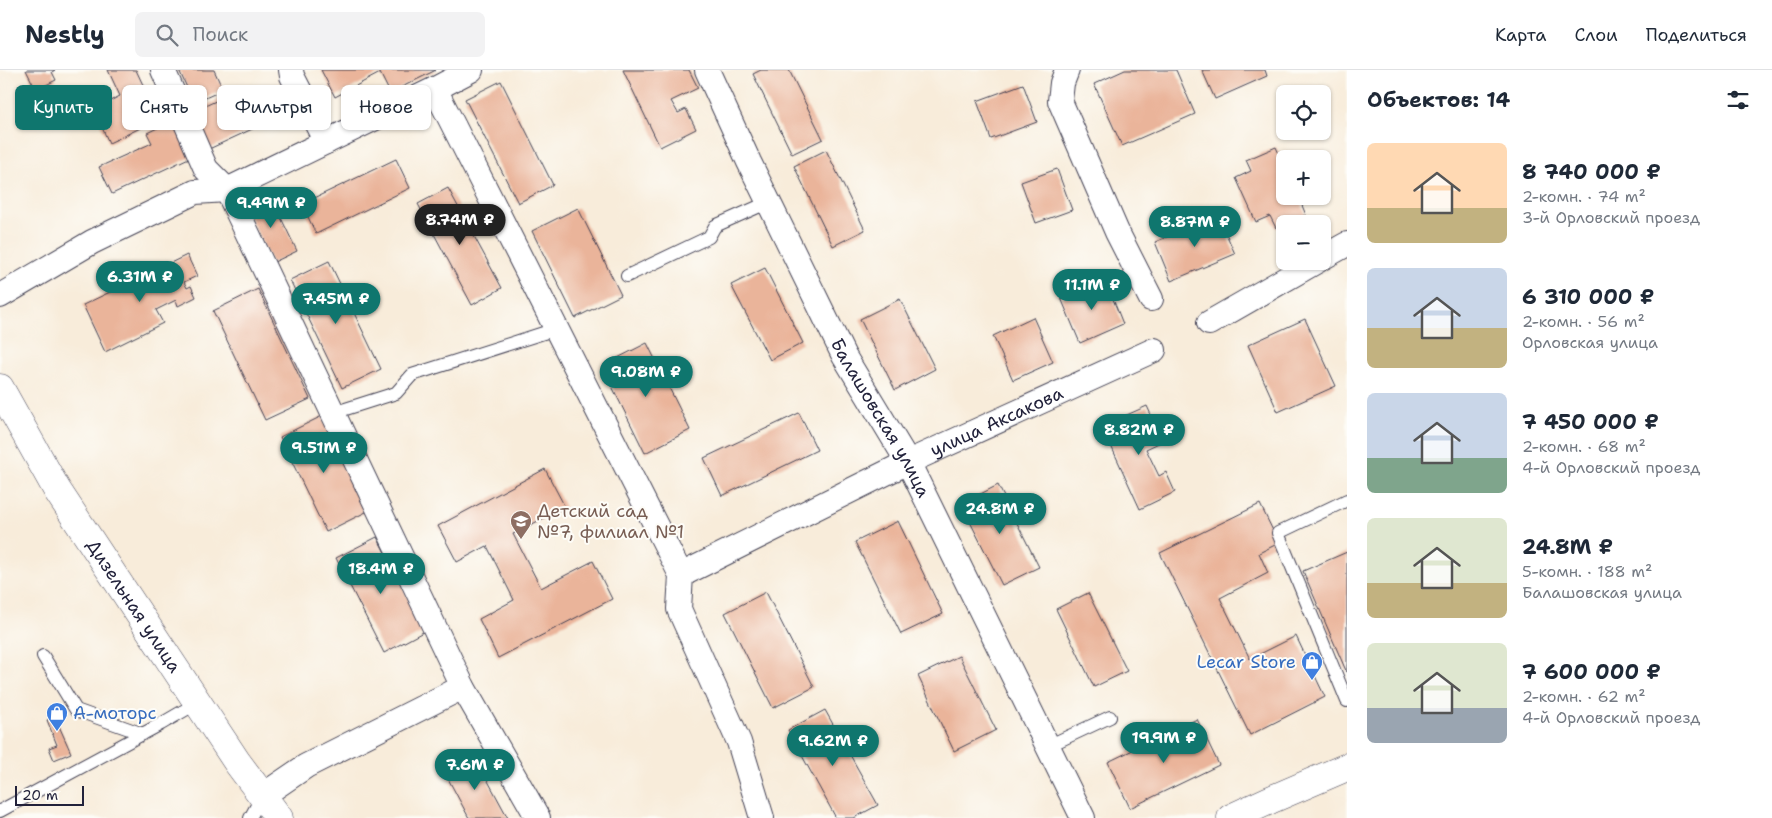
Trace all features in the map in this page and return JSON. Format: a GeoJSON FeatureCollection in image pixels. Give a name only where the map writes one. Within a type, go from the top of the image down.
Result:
{"type":"FeatureCollection","features":[{"type":"Feature","properties":{"kind":"main road","name":"Дизельная улица"},"geometry":{"type":"LineString","coordinates":[[0,388],[57,490],[197,703],[256,807],[279,818]]}},
{"type":"Feature","properties":{"kind":"main road"},"geometry":{"type":"LineString","coordinates":[[1231,818],[1347,767]]}},
{"type":"Feature","properties":{"kind":"street"},"geometry":{"type":"LineString","coordinates":[[163,70],[206,169],[227,190],[463,687],[538,818]]}},
{"type":"Feature","properties":{"kind":"street"},"geometry":{"type":"LineString","coordinates":[[291,70],[292,76],[326,142]]}},
{"type":"Feature","properties":{"kind":"street"},"geometry":{"type":"LineString","coordinates":[[0,296],[92,242],[195,192],[227,190],[435,89],[470,70]]}},
{"type":"Feature","properties":{"kind":"street","name":"Балашовская улица"},"geometry":{"type":"LineString","coordinates":[[707,70],[844,356],[908,462],[1083,818]]}},
{"type":"Feature","properties":{"kind":"street"},"geometry":{"type":"LineString","coordinates":[[1067,70],[1062,83],[1060,101],[1117,232],[1151,298]]}},
{"type":"Feature","properties":{"kind":"street"},"geometry":{"type":"LineString","coordinates":[[435,89],[681,575],[679,609],[739,742],[762,816]]}},
{"type":"Feature","properties":{"kind":"street"},"geometry":{"type":"LineString","coordinates":[[1331,253],[1347,244]]}},
{"type":"Feature","properties":{"kind":"street"},"geometry":{"type":"LineString","coordinates":[[1209,323],[1302,270]]}},
{"type":"Feature","properties":{"kind":"street","name":"улица Аксакова"},"geometry":{"type":"LineString","coordinates":[[681,575],[908,462],[1154,350]]}},
{"type":"Feature","properties":{"kind":"street"},"geometry":{"type":"LineString","coordinates":[[256,807],[306,766],[463,687]]}},
{"type":"Feature","properties":{"kind":"lane"},"geometry":{"type":"LineString","coordinates":[[627,276],[709,237],[715,226],[769,202]]}},
{"type":"Feature","properties":{"kind":"lane"},"geometry":{"type":"LineString","coordinates":[[333,413],[396,393],[412,375],[556,329]]}},
{"type":"Feature","properties":{"kind":"lane"},"geometry":{"type":"LineString","coordinates":[[1347,500],[1278,533],[1347,701]]}},
{"type":"Feature","properties":{"kind":"lane"},"geometry":{"type":"LineString","coordinates":[[43,656],[76,710],[143,734]]}},
{"type":"Feature","properties":{"kind":"lane"},"geometry":{"type":"LineString","coordinates":[[0,811],[197,703]]}},
{"type":"Feature","properties":{"kind":"lane"},"geometry":{"type":"LineString","coordinates":[[1048,746],[1110,717]]}},
{"type":"Feature","properties":{"kind":"building"},"geometry":{"type":"Polygon","coordinates":[[[26,70],[55,70],[52,72],[56,80],[46,85],[34,85],[26,70]]]}},
{"type":"Feature","properties":{"kind":"building"},"geometry":{"type":"Polygon","coordinates":[[[108,70],[136,70],[143,85],[122,85],[122,130],[136,130],[109,143],[103,130],[112,130],[112,100],[120,96],[108,70]]]}},
{"type":"Feature","properties":{"kind":"building"},"geometry":{"type":"Polygon","coordinates":[[[179,70],[214,70],[221,85],[217,85],[217,93],[207,97],[207,85],[186,85],[179,70]]]}},
{"type":"Feature","properties":{"kind":"building"},"geometry":{"type":"Polygon","coordinates":[[[321,70],[436,70],[406,85],[386,85],[380,73],[358,85],[341,85],[341,94],[335,97],[331,85],[329,85],[321,70]]]}},
{"type":"Feature","properties":{"kind":"building"},"geometry":{"type":"Polygon","coordinates":[[[623,70],[689,70],[698,88],[671,101],[678,113],[686,109],[696,129],[660,147],[623,70]]]}},
{"type":"Feature","properties":{"kind":"building"},"geometry":{"type":"Polygon","coordinates":[[[761,70],[789,70],[823,139],[792,154],[753,74],[761,70]]]}},
{"type":"Feature","properties":{"kind":"building"},"geometry":{"type":"Polygon","coordinates":[[[1125,70],[1176,70],[1195,114],[1122,146],[1094,84],[1125,70]]]}},
{"type":"Feature","properties":{"kind":"building"},"geometry":{"type":"Polygon","coordinates":[[[1202,70],[1265,70],[1267,76],[1215,99],[1202,70]]]}},
{"type":"Feature","properties":{"kind":"building"},"geometry":{"type":"Polygon","coordinates":[[[501,81],[553,185],[518,203],[465,99],[501,81]]]}},
{"type":"Feature","properties":{"kind":"building"},"geometry":{"type":"Polygon","coordinates":[[[1023,84],[1037,122],[991,139],[977,101],[1023,84]]]}},
{"type":"Feature","properties":{"kind":"building"},"geometry":{"type":"Polygon","coordinates":[[[217,100],[217,130],[250,130],[209,149],[200,130],[207,130],[207,105],[217,100]]]}},
{"type":"Feature","properties":{"kind":"building"},"geometry":{"type":"Polygon","coordinates":[[[153,130],[181,130],[193,156],[112,194],[99,167],[152,143],[147,133],[153,130]]]}},
{"type":"Feature","properties":{"kind":"building"},"geometry":{"type":"Polygon","coordinates":[[[1276,147],[1276,205],[1302,205],[1306,215],[1276,215],[1276,228],[1270,216],[1256,222],[1236,178],[1251,171],[1246,160],[1276,147]]]}},
{"type":"Feature","properties":{"kind":"building"},"geometry":{"type":"Polygon","coordinates":[[[826,150],[865,230],[833,246],[794,166],[826,150]]]}},
{"type":"Feature","properties":{"kind":"building"},"geometry":{"type":"Polygon","coordinates":[[[396,159],[410,188],[316,234],[302,204],[396,159]]]}},
{"type":"Feature","properties":{"kind":"building"},"geometry":{"type":"Polygon","coordinates":[[[1057,169],[1072,210],[1036,223],[1021,182],[1057,169]]]}},
{"type":"Feature","properties":{"kind":"building"},"geometry":{"type":"Polygon","coordinates":[[[448,188],[502,288],[472,305],[418,204],[448,188]]]}},
{"type":"Feature","properties":{"kind":"building"},"geometry":{"type":"Polygon","coordinates":[[[270,195],[297,251],[272,263],[245,207],[270,195]]]}},
{"type":"Feature","properties":{"kind":"building"},"geometry":{"type":"Polygon","coordinates":[[[578,208],[621,295],[575,318],[532,231],[578,208]]]}},
{"type":"Feature","properties":{"kind":"building"},"geometry":{"type":"Polygon","coordinates":[[[1218,215],[1235,254],[1171,281],[1155,242],[1218,215]]]}},
{"type":"Feature","properties":{"kind":"building"},"geometry":{"type":"Polygon","coordinates":[[[187,255],[197,276],[184,282],[187,288],[191,286],[196,297],[178,306],[176,300],[156,310],[163,323],[105,352],[83,305],[187,255]]]}},
{"type":"Feature","properties":{"kind":"building"},"geometry":{"type":"Polygon","coordinates":[[[329,261],[381,369],[342,388],[290,280],[329,261]]]}},
{"type":"Feature","properties":{"kind":"building"},"geometry":{"type":"Polygon","coordinates":[[[765,268],[803,343],[770,360],[731,285],[765,268]]]}},
{"type":"Feature","properties":{"kind":"building"},"geometry":{"type":"Polygon","coordinates":[[[1105,279],[1123,324],[1080,343],[1061,298],[1105,279]]]}},
{"type":"Feature","properties":{"kind":"building"},"geometry":{"type":"Polygon","coordinates":[[[258,289],[310,399],[265,420],[213,311],[258,289]]]}},
{"type":"Feature","properties":{"kind":"building"},"geometry":{"type":"Polygon","coordinates":[[[900,299],[935,369],[895,390],[860,319],[900,299]]]}},
{"type":"Feature","properties":{"kind":"building"},"geometry":{"type":"Polygon","coordinates":[[[1033,317],[1053,362],[1013,380],[993,336],[1033,317]]]}},
{"type":"Feature","properties":{"kind":"building"},"geometry":{"type":"Polygon","coordinates":[[[1305,319],[1336,386],[1278,412],[1248,345],[1305,319]]]}},
{"type":"Feature","properties":{"kind":"building"},"geometry":{"type":"Polygon","coordinates":[[[647,343],[690,430],[645,453],[602,366],[647,343]]]}},
{"type":"Feature","properties":{"kind":"building"},"geometry":{"type":"Polygon","coordinates":[[[1147,406],[1163,441],[1146,449],[1159,476],[1166,472],[1175,492],[1140,509],[1102,426],[1147,406]]]}},
{"type":"Feature","properties":{"kind":"building"},"geometry":{"type":"Polygon","coordinates":[[[799,413],[817,450],[722,496],[704,458],[799,413]]]}},
{"type":"Feature","properties":{"kind":"building"},"geometry":{"type":"Polygon","coordinates":[[[322,416],[368,511],[326,532],[280,437],[322,416]]]}},
{"type":"Feature","properties":{"kind":"building"},"geometry":{"type":"Polygon","coordinates":[[[545,469],[565,507],[513,534],[541,588],[593,561],[612,599],[498,658],[479,619],[514,600],[487,546],[457,562],[438,526],[545,469]]]}},
{"type":"Feature","properties":{"kind":"building"},"geometry":{"type":"Polygon","coordinates":[[[998,485],[1039,567],[1002,585],[961,504],[998,485]]]}},
{"type":"Feature","properties":{"kind":"building"},"geometry":{"type":"Polygon","coordinates":[[[1260,504],[1279,543],[1259,553],[1268,573],[1220,598],[1250,659],[1296,636],[1325,697],[1250,735],[1160,553],[1260,504]]]}},
{"type":"Feature","properties":{"kind":"building"},"geometry":{"type":"Polygon","coordinates":[[[898,521],[943,614],[901,634],[855,542],[898,521]]]}},
{"type":"Feature","properties":{"kind":"building"},"geometry":{"type":"Polygon","coordinates":[[[377,537],[425,631],[384,653],[336,558],[377,537]]]}},
{"type":"Feature","properties":{"kind":"building"},"geometry":{"type":"Polygon","coordinates":[[[1347,552],[1347,673],[1303,571],[1347,552]]]}},
{"type":"Feature","properties":{"kind":"building"},"geometry":{"type":"Polygon","coordinates":[[[766,592],[814,687],[773,708],[725,613],[766,592]]]}},
{"type":"Feature","properties":{"kind":"building"},"geometry":{"type":"Polygon","coordinates":[[[1088,593],[1127,671],[1094,687],[1056,609],[1088,593]]]}},
{"type":"Feature","properties":{"kind":"building"},"geometry":{"type":"Polygon","coordinates":[[[959,656],[996,730],[954,751],[918,676],[959,656]]]}},
{"type":"Feature","properties":{"kind":"building"},"geometry":{"type":"Polygon","coordinates":[[[825,710],[878,805],[854,818],[836,818],[788,730],[825,710]]]}},
{"type":"Feature","properties":{"kind":"building"},"geometry":{"type":"Polygon","coordinates":[[[55,717],[71,753],[54,760],[49,748],[57,745],[47,720],[55,717]]]}},
{"type":"Feature","properties":{"kind":"building"},"geometry":{"type":"Polygon","coordinates":[[[1197,719],[1219,765],[1130,808],[1108,762],[1197,719]]]}},
{"type":"Feature","properties":{"kind":"building"},"geometry":{"type":"Polygon","coordinates":[[[475,757],[508,818],[469,818],[445,773],[475,757]]]}},
{"type":"Feature","properties":{"kind":"place","name":"Детский сад №7, филиал №1"},"geometry":{"type":"Point","coordinates":[521,540]}},
{"type":"Feature","properties":{"kind":"place","name":"Lecar Store"},"geometry":{"type":"Point","coordinates":[1312,681]}},
{"type":"Feature","properties":{"kind":"place","name":"А-моторс"},"geometry":{"type":"Point","coordinates":[57,732]}}]}
